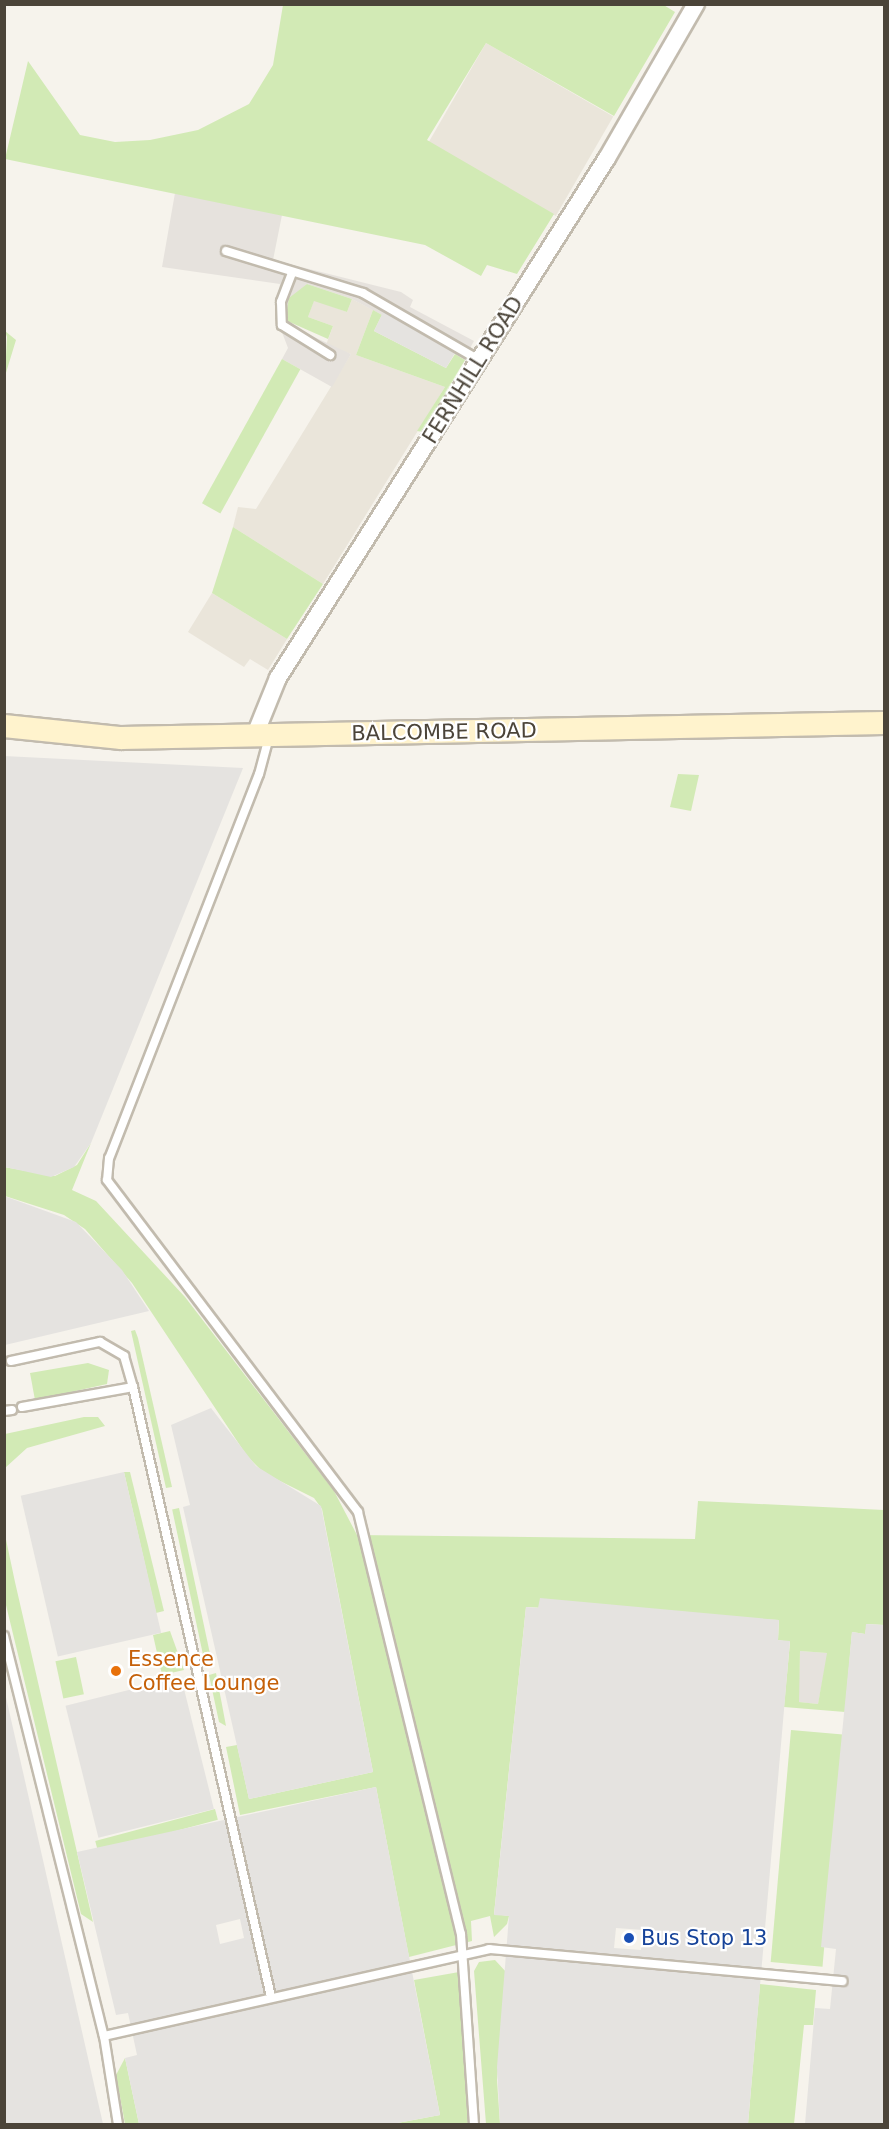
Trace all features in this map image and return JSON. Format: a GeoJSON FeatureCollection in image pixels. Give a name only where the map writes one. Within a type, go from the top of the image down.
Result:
{"type":"FeatureCollection","features":[{"type":"Feature","properties":{"kind":"main road","name":"BALCOMBE ROAD"},"geometry":{"type":"LineString","coordinates":[[4,726],[121,738],[885,723]]}},
{"type":"Feature","properties":{"kind":"street","name":"FERNHILL ROAD"},"geometry":{"type":"LineString","coordinates":[[262,736],[278,678],[668,60],[696,4]]}},
{"type":"Feature","properties":{"kind":"lane"},"geometry":{"type":"LineString","coordinates":[[226,251],[363,293],[479,360]]}},
{"type":"Feature","properties":{"kind":"lane"},"geometry":{"type":"LineString","coordinates":[[292,273],[281,302],[282,325],[330,355]]}},
{"type":"Feature","properties":{"kind":"lane"},"geometry":{"type":"LineString","coordinates":[[262,736],[255,785],[109,1158],[107,1180],[358,1512],[464,1953],[474,2124]]}},
{"type":"Feature","properties":{"kind":"lane"},"geometry":{"type":"LineString","coordinates":[[11,1361],[100,1342],[124,1356],[134,1387],[271,1997]]}},
{"type":"Feature","properties":{"kind":"lane"},"geometry":{"type":"LineString","coordinates":[[22,1407],[134,1387]]}},
{"type":"Feature","properties":{"kind":"lane"},"geometry":{"type":"LineString","coordinates":[[4,1636],[104,2036],[118,2124]]}},
{"type":"Feature","properties":{"kind":"lane"},"geometry":{"type":"LineString","coordinates":[[104,2036],[464,1953],[516,1950],[843,1981]]}},
{"type":"Feature","properties":{"kind":"shaded area"},"geometry":{"type":"Polygon","coordinates":[[[486,43],[613,116],[556,216],[428,143],[486,43]]]}},
{"type":"Feature","properties":{"kind":"shaded area"},"geometry":{"type":"Polygon","coordinates":[[[175,193],[282,215],[273,260],[401,292],[413,300],[410,307],[474,341],[464,359],[352,299],[307,284],[288,325],[351,354],[332,387],[282,359],[288,348],[275,314],[280,284],[162,267],[175,193]]]}},
{"type":"Feature","properties":{"kind":"shaded area"},"geometry":{"type":"Polygon","coordinates":[[[352,299],[373,310],[356,355],[445,387],[323,584],[233,527],[238,507],[256,509],[351,354],[326,345],[333,326],[308,317],[314,300],[347,312],[352,299]]]}},
{"type":"Feature","properties":{"kind":"shaded area"},"geometry":{"type":"Polygon","coordinates":[[[386,306],[458,348],[446,368],[374,331],[386,306]]]}},
{"type":"Feature","properties":{"kind":"shaded area"},"geometry":{"type":"Polygon","coordinates":[[[212,593],[287,639],[268,670],[250,659],[244,667],[188,632],[212,593]]]}},
{"type":"Feature","properties":{"kind":"shaded area"},"geometry":{"type":"Polygon","coordinates":[[[4,756],[243,768],[91,1143],[74,1167],[51,1177],[5,1167],[4,756]]]}},
{"type":"Feature","properties":{"kind":"shaded area"},"geometry":{"type":"Polygon","coordinates":[[[4,1196],[76,1222],[122,1270],[149,1311],[5,1345],[4,1196]]]}},
{"type":"Feature","properties":{"kind":"shaded area"},"geometry":{"type":"Polygon","coordinates":[[[211,1408],[256,1466],[321,1506],[373,1772],[249,1799],[183,1507],[190,1505],[171,1425],[211,1408]]]}},
{"type":"Feature","properties":{"kind":"shaded area"},"geometry":{"type":"Polygon","coordinates":[[[124,1472],[161,1633],[58,1657],[21,1496],[124,1472]]]}},
{"type":"Feature","properties":{"kind":"shaded area"},"geometry":{"type":"Polygon","coordinates":[[[540,1598],[779,1620],[778,1640],[790,1641],[748,2124],[500,2124],[497,2067],[509,1916],[494,1915],[526,1607],[538,1608],[540,1598]],[[616,1928],[614,1948],[641,1950],[643,1930],[616,1928]]]}},
{"type":"Feature","properties":{"kind":"shaded area"},"geometry":{"type":"Polygon","coordinates":[[[866,1624],[884,1625],[884,2124],[805,2124],[815,2008],[830,2009],[836,1949],[821,1947],[852,1632],[865,1634],[866,1624]]]}},
{"type":"Feature","properties":{"kind":"shaded area"},"geometry":{"type":"Polygon","coordinates":[[[800,1651],[828,1653],[818,1704],[798,1702],[800,1651]]]}},
{"type":"Feature","properties":{"kind":"shaded area"},"geometry":{"type":"Polygon","coordinates":[[[181,1677],[214,1809],[98,1838],[66,1706],[181,1677]]]}},
{"type":"Feature","properties":{"kind":"shaded area"},"geometry":{"type":"Polygon","coordinates":[[[5,1693],[103,2124],[5,2124],[5,1693]]]}},
{"type":"Feature","properties":{"kind":"shaded area"},"geometry":{"type":"Polygon","coordinates":[[[376,1787],[440,2115],[392,2124],[139,2124],[125,2058],[137,2055],[128,2013],[116,2015],[77,1852],[376,1787]],[[240,1919],[216,1925],[220,1944],[244,1938],[240,1919]]]}},
{"type":"Feature","properties":{"kind":"green space"},"geometry":{"type":"Polygon","coordinates":[[[662,4],[675,12],[614,116],[486,43],[427,140],[554,214],[517,274],[487,265],[481,276],[425,245],[5,159],[28,61],[80,135],[115,142],[150,140],[198,130],[249,104],[273,65],[283,5],[662,4]]]}},
{"type":"Feature","properties":{"kind":"green space"},"geometry":{"type":"Polygon","coordinates":[[[307,284],[352,299],[347,312],[314,301],[308,317],[333,326],[328,339],[285,320],[289,298],[307,284]]]}},
{"type":"Feature","properties":{"kind":"green space"},"geometry":{"type":"Polygon","coordinates":[[[373,310],[382,315],[374,331],[446,368],[455,354],[465,360],[423,432],[417,431],[445,387],[356,355],[373,310]]]}},
{"type":"Feature","properties":{"kind":"green space"},"geometry":{"type":"Polygon","coordinates":[[[5,331],[16,340],[5,376],[7,337],[5,331]]]}},
{"type":"Feature","properties":{"kind":"green space"},"geometry":{"type":"Polygon","coordinates":[[[282,359],[300,369],[220,513],[202,503],[282,359]]]}},
{"type":"Feature","properties":{"kind":"green space"},"geometry":{"type":"Polygon","coordinates":[[[233,527],[323,584],[287,639],[212,593],[233,527]]]}},
{"type":"Feature","properties":{"kind":"green space"},"geometry":{"type":"Polygon","coordinates":[[[678,774],[699,775],[691,811],[670,807],[678,774]]]}},
{"type":"Feature","properties":{"kind":"green space"},"geometry":{"type":"Polygon","coordinates":[[[91,1143],[72,1190],[96,1201],[185,1297],[334,1491],[357,1535],[695,1539],[698,1501],[884,1510],[884,1625],[867,1624],[865,1634],[852,1632],[845,1712],[784,1707],[790,1642],[778,1640],[779,1620],[526,1607],[494,1914],[509,1916],[507,1924],[494,1937],[490,1916],[471,1921],[472,1941],[409,1957],[376,1787],[240,1815],[226,1747],[237,1745],[249,1799],[373,1772],[322,1509],[314,1498],[264,1473],[247,1456],[132,1283],[85,1229],[64,1215],[5,1196],[4,1167],[55,1176],[77,1165],[91,1143]],[[800,1651],[799,1702],[818,1704],[827,1653],[800,1651]]]}},
{"type":"Feature","properties":{"kind":"green space"},"geometry":{"type":"Polygon","coordinates":[[[135,1330],[172,1487],[166,1488],[131,1331],[135,1330]]]}},
{"type":"Feature","properties":{"kind":"green space"},"geometry":{"type":"Polygon","coordinates":[[[88,1363],[109,1370],[107,1384],[35,1400],[30,1373],[88,1363]]]}},
{"type":"Feature","properties":{"kind":"green space"},"geometry":{"type":"Polygon","coordinates":[[[84,1417],[98,1417],[105,1426],[27,1448],[5,1468],[5,1434],[84,1417]]]}},
{"type":"Feature","properties":{"kind":"green space"},"geometry":{"type":"Polygon","coordinates":[[[124,1472],[130,1472],[164,1611],[156,1613],[124,1472]]]}},
{"type":"Feature","properties":{"kind":"green space"},"geometry":{"type":"Polygon","coordinates":[[[179,1508],[213,1666],[206,1668],[172,1509],[179,1508]]]}},
{"type":"Feature","properties":{"kind":"green space"},"geometry":{"type":"Polygon","coordinates":[[[4,1530],[93,1922],[81,1914],[5,1601],[4,1530]]]}},
{"type":"Feature","properties":{"kind":"green space"},"geometry":{"type":"Polygon","coordinates":[[[170,1631],[184,1670],[162,1675],[153,1635],[170,1631]]]}},
{"type":"Feature","properties":{"kind":"green space"},"geometry":{"type":"Polygon","coordinates":[[[76,1657],[84,1694],[63,1699],[55,1661],[76,1657]]]}},
{"type":"Feature","properties":{"kind":"green space"},"geometry":{"type":"Polygon","coordinates":[[[216,1673],[226,1726],[219,1722],[209,1675],[216,1673]]]}},
{"type":"Feature","properties":{"kind":"green space"},"geometry":{"type":"Polygon","coordinates":[[[791,1730],[843,1735],[822,1967],[771,1962],[791,1730]]]}},
{"type":"Feature","properties":{"kind":"green space"},"geometry":{"type":"Polygon","coordinates":[[[215,1809],[218,1820],[98,1852],[95,1841],[215,1809]]]}},
{"type":"Feature","properties":{"kind":"green space"},"geometry":{"type":"Polygon","coordinates":[[[495,1960],[507,1973],[497,2080],[500,2124],[486,2124],[474,1971],[479,1962],[495,1960]]]}},
{"type":"Feature","properties":{"kind":"green space"},"geometry":{"type":"Polygon","coordinates":[[[459,1972],[468,2124],[392,2124],[440,2115],[414,1980],[459,1972]]]}},
{"type":"Feature","properties":{"kind":"green space"},"geometry":{"type":"Polygon","coordinates":[[[760,1984],[816,1990],[813,2025],[804,2025],[794,2124],[748,2124],[760,1984]]]}},
{"type":"Feature","properties":{"kind":"green space"},"geometry":{"type":"Polygon","coordinates":[[[125,2058],[139,2124],[125,2124],[116,2075],[125,2058]]]}},
{"type":"Feature","properties":{"kind":"place","name":"Essence Coffee Lounge"},"geometry":{"type":"Point","coordinates":[116,1671]}},
{"type":"Feature","properties":{"kind":"place","name":"Bus Stop 13"},"geometry":{"type":"Point","coordinates":[629,1938]}}]}
